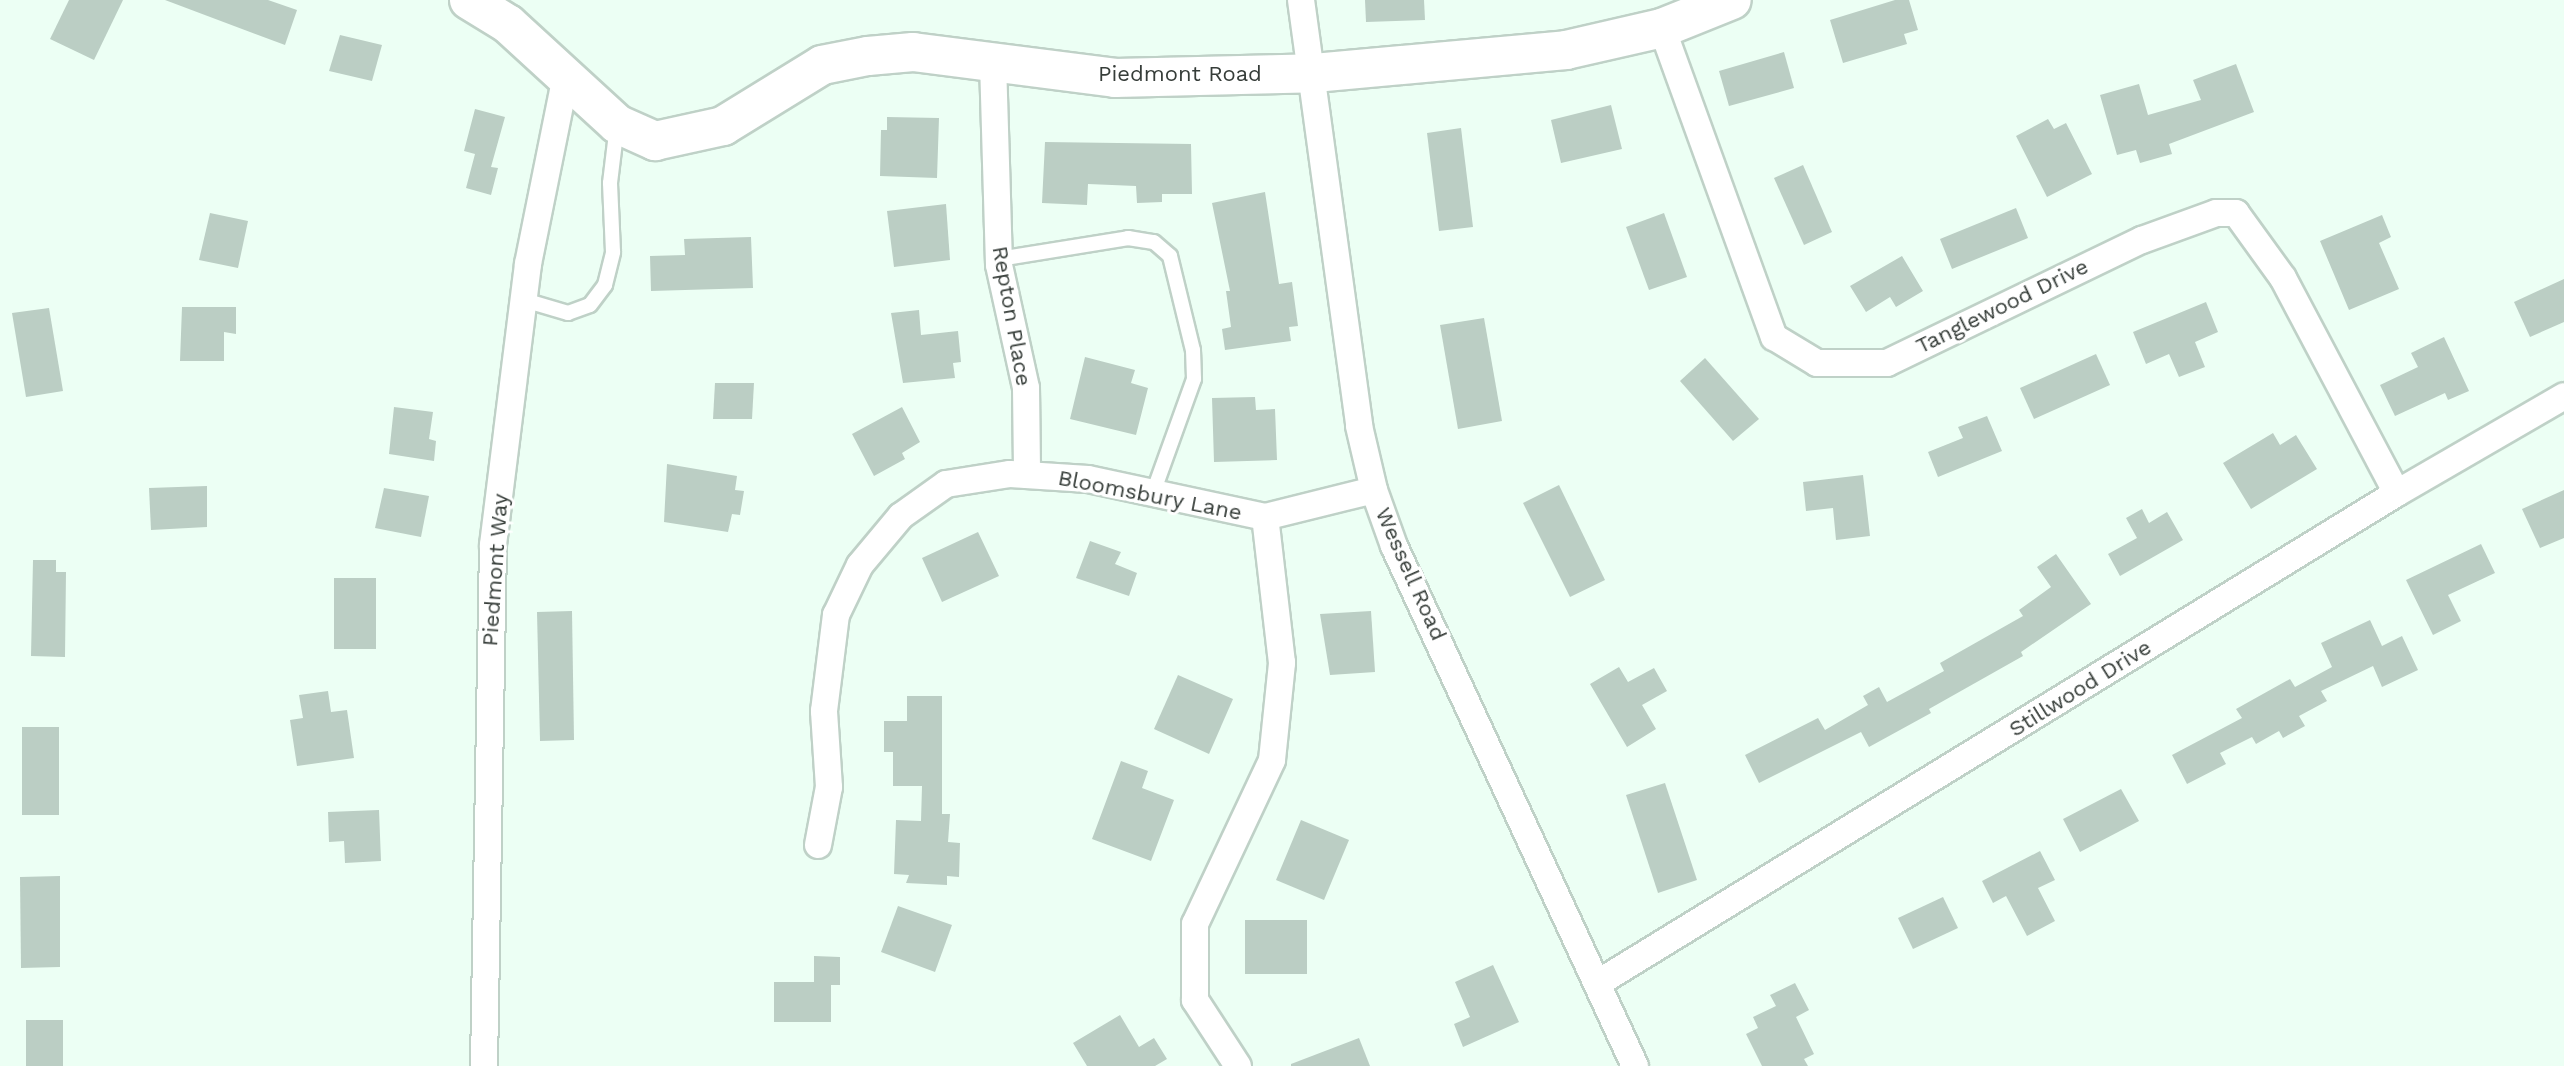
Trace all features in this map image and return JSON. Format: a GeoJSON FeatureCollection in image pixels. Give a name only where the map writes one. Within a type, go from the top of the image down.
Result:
{"type":"FeatureCollection","features":[{"type":"Feature","properties":{"kind":"street","name":"Piedmont Road"},"geometry":{"type":"LineString","coordinates":[[469,0],[508,24],[565,80],[617,124],[655,141],[723,126],[822,65],[868,56],[913,52],[1115,78],[1314,73],[1566,50],[1662,28],[1732,0]]}},
{"type":"Feature","properties":{"kind":"street","name":"Wessell Road"},"geometry":{"type":"LineString","coordinates":[[1301,0],[1314,73],[1359,426],[1374,490],[1394,546],[1635,1066]]}},
{"type":"Feature","properties":{"kind":"street","name":"Tanglewood Drive"},"geometry":{"type":"LineString","coordinates":[[1662,28],[1774,337],[1817,363],[1887,363],[2142,240],[2216,213],[2236,213],[2283,278],[2397,493]]}},
{"type":"Feature","properties":{"kind":"street","name":"Repton Place"},"geometry":{"type":"LineString","coordinates":[[993,62],[999,259],[1026,388],[1027,475]]}},
{"type":"Feature","properties":{"kind":"street","name":"Piedmont Way"},"geometry":{"type":"LineString","coordinates":[[484,1066],[490,591],[524,300],[565,80]]}},
{"type":"Feature","properties":{"kind":"street","name":"Stillwood Drive"},"geometry":{"type":"LineString","coordinates":[[1598,983],[2397,493],[2564,396]]}},
{"type":"Feature","properties":{"kind":"street","name":"Bloomsbury Lane"},"geometry":{"type":"LineString","coordinates":[[818,845],[829,787],[824,711],[836,615],[860,565],[901,516],[946,484],[1027,475],[1088,479],[1265,517],[1374,490]]}},
{"type":"Feature","properties":{"kind":"street"},"geometry":{"type":"LineString","coordinates":[[1238,1066],[1195,1000],[1195,924],[1272,760],[1282,663],[1265,517]]}},
{"type":"Feature","properties":{"kind":"lane"},"geometry":{"type":"LineString","coordinates":[[524,300],[568,313],[590,305],[605,285],[613,252],[610,183],[617,124]]}},
{"type":"Feature","properties":{"kind":"lane"},"geometry":{"type":"LineString","coordinates":[[999,259],[1128,238],[1154,242],[1170,256],[1193,350],[1194,379],[1153,493]]}},
{"type":"Feature","properties":{"kind":"building"},"geometry":{"type":"Polygon","coordinates":[[[69,0],[123,0],[94,60],[50,39],[69,0]]]}},
{"type":"Feature","properties":{"kind":"building"},"geometry":{"type":"Polygon","coordinates":[[[165,0],[268,0],[297,10],[285,45],[165,0]]]}},
{"type":"Feature","properties":{"kind":"building"},"geometry":{"type":"Polygon","coordinates":[[[1365,0],[1424,0],[1425,20],[1366,22],[1365,0]]]}},
{"type":"Feature","properties":{"kind":"building"},"geometry":{"type":"Polygon","coordinates":[[[1895,0],[1909,0],[1918,30],[1904,34],[1907,44],[1843,63],[1830,20],[1895,0]]]}},
{"type":"Feature","properties":{"kind":"building"},"geometry":{"type":"Polygon","coordinates":[[[340,35],[382,45],[372,81],[329,71],[340,35]]]}},
{"type":"Feature","properties":{"kind":"building"},"geometry":{"type":"Polygon","coordinates":[[[1784,52],[1794,88],[1729,106],[1719,71],[1784,52]]]}},
{"type":"Feature","properties":{"kind":"building"},"geometry":{"type":"Polygon","coordinates":[[[2236,64],[2254,112],[2169,144],[2172,154],[2140,163],[2136,150],[2117,155],[2100,95],[2139,84],[2148,115],[2201,100],[2193,80],[2236,64]]]}},
{"type":"Feature","properties":{"kind":"building"},"geometry":{"type":"Polygon","coordinates":[[[1611,105],[1622,149],[1561,163],[1551,120],[1611,105]]]}},
{"type":"Feature","properties":{"kind":"building"},"geometry":{"type":"Polygon","coordinates":[[[475,109],[505,117],[491,167],[498,168],[491,195],[466,188],[475,154],[464,151],[475,109]]]}},
{"type":"Feature","properties":{"kind":"building"},"geometry":{"type":"Polygon","coordinates":[[[887,117],[939,118],[937,178],[880,176],[881,130],[887,130],[887,117]]]}},
{"type":"Feature","properties":{"kind":"building"},"geometry":{"type":"Polygon","coordinates":[[[2048,119],[2054,129],[2066,123],[2092,174],[2047,197],[2016,136],[2048,119]]]}},
{"type":"Feature","properties":{"kind":"building"},"geometry":{"type":"Polygon","coordinates":[[[1461,128],[1473,227],[1439,231],[1427,133],[1461,128]]]}},
{"type":"Feature","properties":{"kind":"building"},"geometry":{"type":"Polygon","coordinates":[[[1045,142],[1191,144],[1192,194],[1162,194],[1162,202],[1137,203],[1136,186],[1088,184],[1087,205],[1042,203],[1045,142]]]}},
{"type":"Feature","properties":{"kind":"building"},"geometry":{"type":"Polygon","coordinates":[[[1803,165],[1832,232],[1804,245],[1774,178],[1803,165]]]}},
{"type":"Feature","properties":{"kind":"building"},"geometry":{"type":"Polygon","coordinates":[[[1265,192],[1279,284],[1292,282],[1298,326],[1289,327],[1291,341],[1225,350],[1222,329],[1231,327],[1226,291],[1230,291],[1212,203],[1265,192]]]}},
{"type":"Feature","properties":{"kind":"building"},"geometry":{"type":"Polygon","coordinates":[[[946,204],[950,260],[894,267],[887,211],[946,204]]]}},
{"type":"Feature","properties":{"kind":"building"},"geometry":{"type":"Polygon","coordinates":[[[2016,208],[2028,238],[1952,269],[1940,239],[2016,208]]]}},
{"type":"Feature","properties":{"kind":"building"},"geometry":{"type":"Polygon","coordinates":[[[210,213],[248,221],[238,268],[199,260],[210,213]]]}},
{"type":"Feature","properties":{"kind":"building"},"geometry":{"type":"Polygon","coordinates":[[[1664,213],[1687,277],[1649,290],[1626,227],[1664,213]]]}},
{"type":"Feature","properties":{"kind":"building"},"geometry":{"type":"Polygon","coordinates":[[[2382,215],[2391,237],[2379,243],[2399,289],[2349,310],[2320,241],[2382,215]]]}},
{"type":"Feature","properties":{"kind":"building"},"geometry":{"type":"Polygon","coordinates":[[[751,237],[753,288],[651,291],[650,256],[685,255],[684,239],[751,237]]]}},
{"type":"Feature","properties":{"kind":"building"},"geometry":{"type":"Polygon","coordinates":[[[1902,256],[1923,291],[1896,307],[1890,297],[1866,312],[1850,286],[1902,256]]]}},
{"type":"Feature","properties":{"kind":"building"},"geometry":{"type":"Polygon","coordinates":[[[2564,279],[2564,322],[2530,337],[2514,302],[2564,279]]]}},
{"type":"Feature","properties":{"kind":"building"},"geometry":{"type":"Polygon","coordinates":[[[2206,302],[2218,332],[2195,342],[2205,367],[2179,377],[2169,354],[2146,364],[2133,332],[2206,302]]]}},
{"type":"Feature","properties":{"kind":"building"},"geometry":{"type":"Polygon","coordinates":[[[182,307],[236,307],[236,334],[224,332],[224,361],[180,361],[182,307]]]}},
{"type":"Feature","properties":{"kind":"building"},"geometry":{"type":"Polygon","coordinates":[[[49,308],[63,391],[26,397],[12,313],[49,308]]]}},
{"type":"Feature","properties":{"kind":"building"},"geometry":{"type":"Polygon","coordinates":[[[919,310],[921,335],[958,331],[961,362],[953,363],[955,378],[903,383],[891,313],[919,310]]]}},
{"type":"Feature","properties":{"kind":"building"},"geometry":{"type":"Polygon","coordinates":[[[1484,318],[1502,421],[1458,429],[1440,325],[1484,318]]]}},
{"type":"Feature","properties":{"kind":"building"},"geometry":{"type":"Polygon","coordinates":[[[2444,337],[2469,391],[2448,400],[2445,393],[2395,416],[2380,385],[2418,367],[2411,353],[2444,337]]]}},
{"type":"Feature","properties":{"kind":"building"},"geometry":{"type":"Polygon","coordinates":[[[2096,354],[2110,385],[2034,419],[2020,388],[2096,354]]]}},
{"type":"Feature","properties":{"kind":"building"},"geometry":{"type":"Polygon","coordinates":[[[1085,357],[1135,370],[1131,383],[1148,388],[1136,435],[1070,419],[1085,357]]]}},
{"type":"Feature","properties":{"kind":"building"},"geometry":{"type":"Polygon","coordinates":[[[1705,358],[1759,419],[1733,441],[1680,381],[1705,358]]]}},
{"type":"Feature","properties":{"kind":"building"},"geometry":{"type":"Polygon","coordinates":[[[715,383],[754,383],[752,419],[713,419],[715,383]]]}},
{"type":"Feature","properties":{"kind":"building"},"geometry":{"type":"Polygon","coordinates":[[[1255,397],[1256,410],[1275,409],[1277,460],[1214,462],[1212,398],[1255,397]]]}},
{"type":"Feature","properties":{"kind":"building"},"geometry":{"type":"Polygon","coordinates":[[[394,407],[433,412],[429,439],[436,441],[434,461],[389,454],[394,407]]]}},
{"type":"Feature","properties":{"kind":"building"},"geometry":{"type":"Polygon","coordinates":[[[902,407],[920,442],[902,453],[905,459],[874,476],[852,434],[902,407]]]}},
{"type":"Feature","properties":{"kind":"building"},"geometry":{"type":"Polygon","coordinates":[[[1987,416],[2002,451],[1938,477],[1928,452],[1963,438],[1958,427],[1987,416]]]}},
{"type":"Feature","properties":{"kind":"building"},"geometry":{"type":"Polygon","coordinates":[[[2273,433],[2280,445],[2296,435],[2317,469],[2251,509],[2223,463],[2273,433]]]}},
{"type":"Feature","properties":{"kind":"building"},"geometry":{"type":"Polygon","coordinates":[[[667,464],[737,476],[735,490],[744,491],[740,515],[732,514],[728,532],[664,522],[667,464]]]}},
{"type":"Feature","properties":{"kind":"building"},"geometry":{"type":"Polygon","coordinates":[[[1863,475],[1870,536],[1836,540],[1833,508],[1806,511],[1803,482],[1863,475]]]}},
{"type":"Feature","properties":{"kind":"building"},"geometry":{"type":"Polygon","coordinates":[[[1559,485],[1605,580],[1570,597],[1523,503],[1559,485]]]}},
{"type":"Feature","properties":{"kind":"building"},"geometry":{"type":"Polygon","coordinates":[[[207,486],[207,527],[151,530],[149,488],[207,486]]]}},
{"type":"Feature","properties":{"kind":"building"},"geometry":{"type":"Polygon","coordinates":[[[384,488],[429,496],[421,537],[375,528],[384,488]]]}},
{"type":"Feature","properties":{"kind":"building"},"geometry":{"type":"Polygon","coordinates":[[[2564,490],[2564,538],[2540,548],[2522,509],[2564,490]]]}},
{"type":"Feature","properties":{"kind":"building"},"geometry":{"type":"Polygon","coordinates":[[[2142,509],[2149,523],[2167,512],[2183,540],[2120,576],[2108,554],[2137,538],[2126,518],[2142,509]]]}},
{"type":"Feature","properties":{"kind":"building"},"geometry":{"type":"Polygon","coordinates":[[[978,532],[999,576],[942,602],[922,558],[978,532]]]}},
{"type":"Feature","properties":{"kind":"building"},"geometry":{"type":"Polygon","coordinates":[[[1090,541],[1121,552],[1115,564],[1137,573],[1129,596],[1076,578],[1090,541]]]}},
{"type":"Feature","properties":{"kind":"building"},"geometry":{"type":"Polygon","coordinates":[[[2481,544],[2495,573],[2448,595],[2461,621],[2433,635],[2406,580],[2481,544]]]}},
{"type":"Feature","properties":{"kind":"building"},"geometry":{"type":"Polygon","coordinates":[[[2056,554],[2091,604],[2021,652],[2023,656],[1869,747],[1861,732],[1759,783],[1745,755],[1818,718],[1825,730],[1868,705],[1863,696],[1879,687],[1887,702],[1944,671],[1940,663],[2023,616],[2019,610],[2051,587],[2037,567],[2056,554]]]}},
{"type":"Feature","properties":{"kind":"building"},"geometry":{"type":"Polygon","coordinates":[[[33,560],[56,560],[56,572],[66,572],[65,657],[31,656],[33,560]]]}},
{"type":"Feature","properties":{"kind":"building"},"geometry":{"type":"Polygon","coordinates":[[[334,578],[376,578],[376,649],[334,649],[334,578]]]}},
{"type":"Feature","properties":{"kind":"building"},"geometry":{"type":"Polygon","coordinates":[[[572,611],[574,740],[540,741],[537,612],[572,611]]]}},
{"type":"Feature","properties":{"kind":"building"},"geometry":{"type":"Polygon","coordinates":[[[1371,611],[1375,672],[1330,675],[1320,614],[1371,611]]]}},
{"type":"Feature","properties":{"kind":"building"},"geometry":{"type":"Polygon","coordinates":[[[2370,620],[2382,646],[2402,636],[2418,670],[2382,687],[2373,666],[2321,691],[2327,701],[2299,716],[2305,726],[2283,738],[2279,731],[2256,744],[2252,737],[2220,753],[2226,764],[2187,784],[2172,755],[2242,718],[2236,709],[2290,679],[2295,687],[2332,667],[2321,643],[2370,620]]]}},
{"type":"Feature","properties":{"kind":"building"},"geometry":{"type":"Polygon","coordinates":[[[1619,667],[1628,682],[1654,668],[1667,691],[1642,705],[1656,729],[1627,747],[1590,684],[1619,667]]]}},
{"type":"Feature","properties":{"kind":"building"},"geometry":{"type":"Polygon","coordinates":[[[1178,675],[1233,699],[1209,754],[1154,729],[1178,675]]]}},
{"type":"Feature","properties":{"kind":"building"},"geometry":{"type":"Polygon","coordinates":[[[328,691],[331,712],[347,710],[354,758],[297,766],[290,720],[303,718],[299,695],[328,691]]]}},
{"type":"Feature","properties":{"kind":"building"},"geometry":{"type":"Polygon","coordinates":[[[907,696],[942,696],[942,814],[950,814],[948,842],[960,843],[959,877],[947,876],[947,885],[906,883],[909,875],[894,874],[896,820],[921,821],[922,786],[893,786],[893,752],[884,752],[884,721],[907,721],[907,696]]]}},
{"type":"Feature","properties":{"kind":"building"},"geometry":{"type":"Polygon","coordinates":[[[22,727],[59,727],[59,815],[22,815],[22,727]]]}},
{"type":"Feature","properties":{"kind":"building"},"geometry":{"type":"Polygon","coordinates":[[[1121,761],[1148,771],[1142,788],[1174,800],[1151,861],[1092,839],[1121,761]]]}},
{"type":"Feature","properties":{"kind":"building"},"geometry":{"type":"Polygon","coordinates":[[[1665,783],[1697,880],[1658,893],[1626,795],[1665,783]]]}},
{"type":"Feature","properties":{"kind":"building"},"geometry":{"type":"Polygon","coordinates":[[[2121,789],[2139,821],[2080,852],[2063,819],[2121,789]]]}},
{"type":"Feature","properties":{"kind":"building"},"geometry":{"type":"Polygon","coordinates":[[[379,810],[381,861],[345,863],[344,841],[329,842],[328,812],[379,810]]]}},
{"type":"Feature","properties":{"kind":"building"},"geometry":{"type":"Polygon","coordinates":[[[1301,820],[1349,840],[1324,900],[1276,880],[1301,820]]]}},
{"type":"Feature","properties":{"kind":"building"},"geometry":{"type":"Polygon","coordinates":[[[2040,851],[2055,880],[2038,888],[2055,921],[2027,936],[2006,896],[1993,903],[1982,881],[2040,851]]]}},
{"type":"Feature","properties":{"kind":"building"},"geometry":{"type":"Polygon","coordinates":[[[60,876],[60,967],[21,968],[20,877],[60,876]]]}},
{"type":"Feature","properties":{"kind":"building"},"geometry":{"type":"Polygon","coordinates":[[[1943,897],[1958,928],[1913,949],[1898,918],[1943,897]]]}},
{"type":"Feature","properties":{"kind":"building"},"geometry":{"type":"Polygon","coordinates":[[[898,906],[952,925],[935,972],[881,952],[898,906]]]}},
{"type":"Feature","properties":{"kind":"building"},"geometry":{"type":"Polygon","coordinates":[[[1245,920],[1307,920],[1307,974],[1245,974],[1245,920]]]}},
{"type":"Feature","properties":{"kind":"building"},"geometry":{"type":"Polygon","coordinates":[[[814,956],[840,957],[840,985],[831,985],[831,1022],[774,1022],[774,982],[814,982],[814,956]]]}},
{"type":"Feature","properties":{"kind":"building"},"geometry":{"type":"Polygon","coordinates":[[[1493,965],[1519,1022],[1463,1047],[1454,1024],[1470,1017],[1455,982],[1493,965]]]}},
{"type":"Feature","properties":{"kind":"building"},"geometry":{"type":"Polygon","coordinates":[[[1795,983],[1809,1010],[1796,1017],[1814,1054],[1804,1059],[1808,1066],[1762,1066],[1746,1034],[1758,1028],[1753,1017],[1776,1006],[1770,995],[1795,983]]]}},
{"type":"Feature","properties":{"kind":"building"},"geometry":{"type":"Polygon","coordinates":[[[1120,1015],[1139,1047],[1154,1038],[1167,1059],[1155,1066],[1087,1066],[1073,1043],[1120,1015]]]}},
{"type":"Feature","properties":{"kind":"building"},"geometry":{"type":"Polygon","coordinates":[[[26,1020],[63,1020],[63,1066],[26,1066],[26,1020]]]}},
{"type":"Feature","properties":{"kind":"building"},"geometry":{"type":"Polygon","coordinates":[[[1359,1038],[1370,1066],[1291,1066],[1291,1064],[1359,1038]]]}}]}
